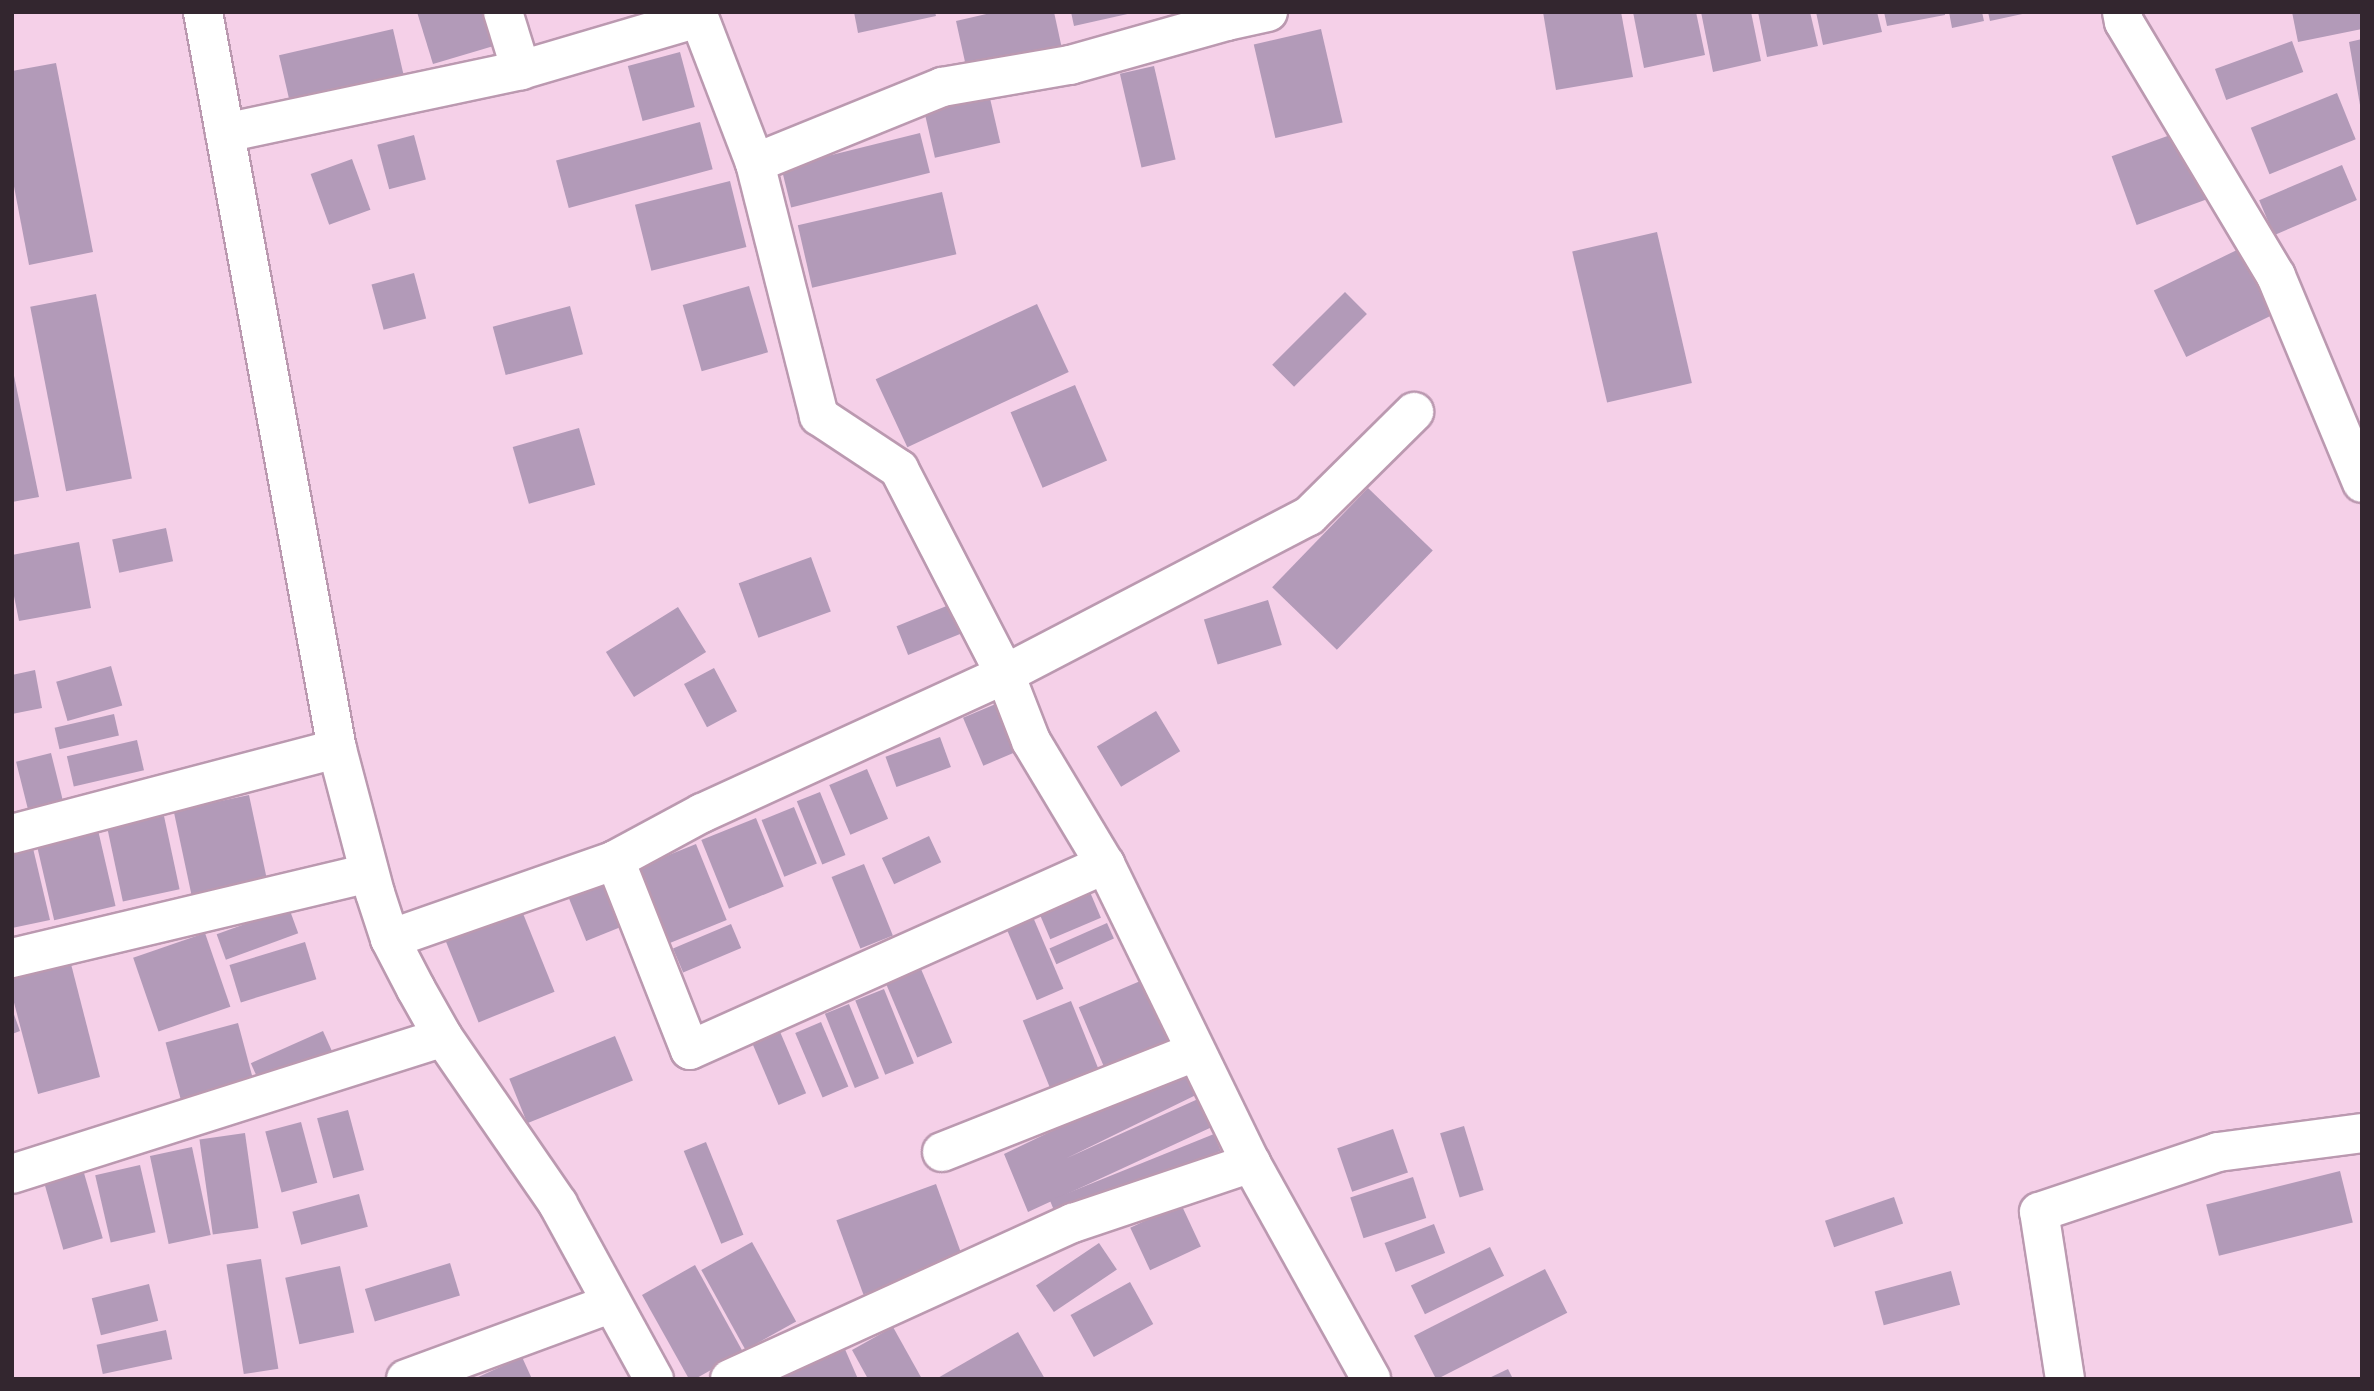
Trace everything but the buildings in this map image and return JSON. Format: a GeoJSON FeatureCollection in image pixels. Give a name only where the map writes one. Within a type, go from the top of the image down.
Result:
{"type":"FeatureCollection","features":[{"type":"Feature","properties":{"kind":"street"},"geometry":{"type":"LineString","coordinates":[[203,12],[337,750],[369,873],[390,939],[443,1037],[558,1204],[610,1304],[654,1379]]}},
{"type":"Feature","properties":{"kind":"street"},"geometry":{"type":"LineString","coordinates":[[503,12],[521,71]]}},
{"type":"Feature","properties":{"kind":"street"},"geometry":{"type":"LineString","coordinates":[[755,163],[942,87],[1070,65],[1226,16],[1268,12]]}},
{"type":"Feature","properties":{"kind":"street"},"geometry":{"type":"LineString","coordinates":[[2122,12],[2124,22],[2276,276],[2362,483]]}},
{"type":"Feature","properties":{"kind":"street"},"geometry":{"type":"LineString","coordinates":[[225,133],[521,71],[698,15],[755,163],[819,416],[899,469],[1005,674],[1031,741],[1105,864],[1251,1163],[1371,1379]]}},
{"type":"Feature","properties":{"kind":"street"},"geometry":{"type":"LineString","coordinates":[[390,939],[615,860],[702,813],[1005,674],[1309,516],[1414,412]]}},
{"type":"Feature","properties":{"kind":"street"},"geometry":{"type":"LineString","coordinates":[[12,834],[337,750]]}},
{"type":"Feature","properties":{"kind":"street"},"geometry":{"type":"LineString","coordinates":[[615,860],[690,1050],[1105,864]]}},
{"type":"Feature","properties":{"kind":"street"},"geometry":{"type":"LineString","coordinates":[[12,958],[369,873]]}},
{"type":"Feature","properties":{"kind":"street"},"geometry":{"type":"LineString","coordinates":[[12,1174],[443,1037]]}},
{"type":"Feature","properties":{"kind":"street"},"geometry":{"type":"LineString","coordinates":[[942,1152],[1195,1052]]}},
{"type":"Feature","properties":{"kind":"street"},"geometry":{"type":"LineString","coordinates":[[2065,1379],[2039,1212],[2218,1152],[2362,1133]]}},
{"type":"Feature","properties":{"kind":"street"},"geometry":{"type":"LineString","coordinates":[[730,1379],[1073,1223],[1251,1163]]}},
{"type":"Feature","properties":{"kind":"street"},"geometry":{"type":"LineString","coordinates":[[406,1379],[610,1304]]}}]}
